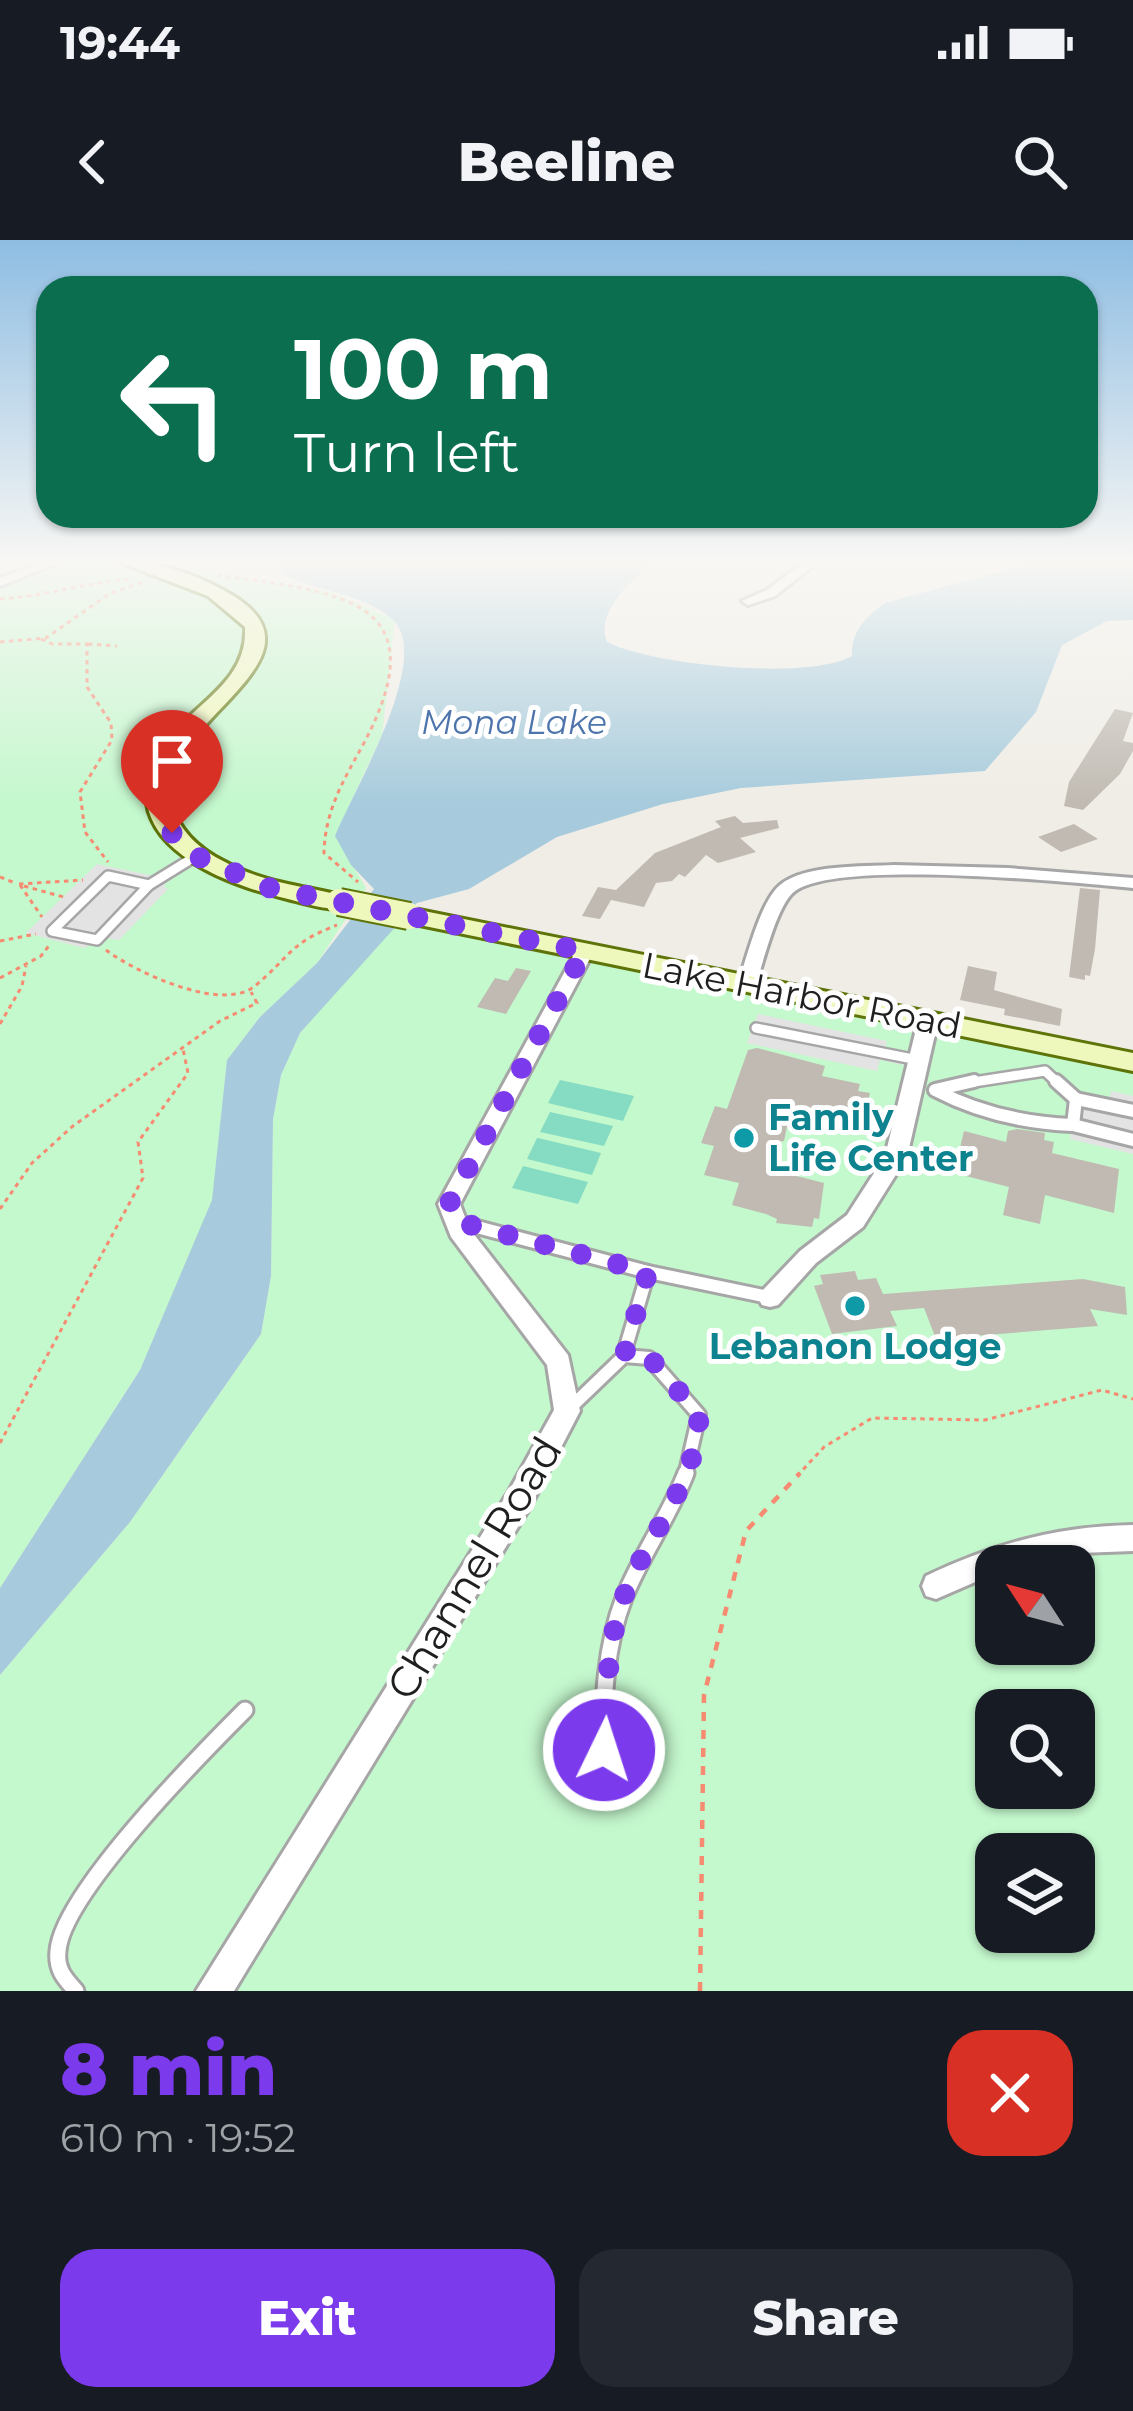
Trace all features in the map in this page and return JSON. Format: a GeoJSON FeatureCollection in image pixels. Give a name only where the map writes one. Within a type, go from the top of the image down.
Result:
{"type":"FeatureCollection","features":[{"type":"Feature","properties":{"kind":"street","name":"Lake Harbor Road"},"geometry":{"type":"LineString","coordinates":[[255,641],[250,663],[182,735],[165,757],[156,782],[159,810],[172,833],[196,856],[339,913],[409,916],[1133,1062]]}},
{"type":"Feature","properties":{"kind":"street"},"geometry":{"type":"LineString","coordinates":[[747,982],[785,889],[804,878],[882,869],[1133,883]]}},
{"type":"Feature","properties":{"kind":"street"},"geometry":{"type":"LineString","coordinates":[[455,1221],[449,1204],[584,951]]}},
{"type":"Feature","properties":{"kind":"street"},"geometry":{"type":"LineString","coordinates":[[770,1298],[808,1257],[855,1222],[896,1157],[924,1087],[918,1060],[928,1021]]}},
{"type":"Feature","properties":{"kind":"street","name":"Channel Road"},"geometry":{"type":"LineString","coordinates":[[214,1991],[519,1500],[568,1411],[559,1362],[455,1221]]}},
{"type":"Feature","properties":{"kind":"street"},"geometry":{"type":"LineString","coordinates":[[936,1586],[990,1558],[1074,1538],[1133,1538]]}},
{"type":"Feature","properties":{"kind":"lane"},"geometry":{"type":"LineString","coordinates":[[148,884],[108,876],[56,932],[97,940],[148,884],[196,856]]}},
{"type":"Feature","properties":{"kind":"lane"},"geometry":{"type":"LineString","coordinates":[[756,1028],[918,1060]]}},
{"type":"Feature","properties":{"kind":"lane"},"geometry":{"type":"LineString","coordinates":[[924,1087],[1046,1071],[1076,1099],[1133,1112]]}},
{"type":"Feature","properties":{"kind":"lane"},"geometry":{"type":"LineString","coordinates":[[924,1087],[991,1116],[1024,1124],[1073,1125],[1133,1140]]}},
{"type":"Feature","properties":{"kind":"lane"},"geometry":{"type":"LineString","coordinates":[[1073,1125],[1076,1099]]}},
{"type":"Feature","properties":{"kind":"lane"},"geometry":{"type":"LineString","coordinates":[[455,1221],[648,1272],[770,1298]]}},
{"type":"Feature","properties":{"kind":"lane"},"geometry":{"type":"LineString","coordinates":[[568,1411],[624,1356],[648,1272]]}},
{"type":"Feature","properties":{"kind":"lane"},"geometry":{"type":"LineString","coordinates":[[601,1792],[609,1666],[622,1602],[699,1449],[699,1415],[650,1358],[624,1356]]}},
{"type":"Feature","properties":{"kind":"lane"},"geometry":{"type":"LineString","coordinates":[[76,1991],[60,1974],[58,1945],[74,1910],[202,1750],[245,1710]]}},
{"type":"Feature","properties":{"kind":"path"},"geometry":{"type":"LineString","coordinates":[[45,641],[117,646]]}},
{"type":"Feature","properties":{"kind":"path"},"geometry":{"type":"LineString","coordinates":[[366,888],[324,853],[323,835],[328,804],[384,705],[393,678],[390,641]]}},
{"type":"Feature","properties":{"kind":"path"},"geometry":{"type":"LineString","coordinates":[[19,884],[108,876],[108,856],[85,832],[80,792],[112,740],[111,723],[87,687],[87,644]]}},
{"type":"Feature","properties":{"kind":"path"},"geometry":{"type":"LineString","coordinates":[[0,877],[81,902]]}},
{"type":"Feature","properties":{"kind":"path"},"geometry":{"type":"LineString","coordinates":[[19,884],[56,932]]}},
{"type":"Feature","properties":{"kind":"path"},"geometry":{"type":"LineString","coordinates":[[97,940],[134,971],[222,997],[250,990],[299,940],[339,913]]}},
{"type":"Feature","properties":{"kind":"path"},"geometry":{"type":"LineString","coordinates":[[0,941],[56,932]]}},
{"type":"Feature","properties":{"kind":"path"},"geometry":{"type":"LineString","coordinates":[[0,978],[41,956],[56,932]]}},
{"type":"Feature","properties":{"kind":"path"},"geometry":{"type":"LineString","coordinates":[[0,1024],[22,986],[27,963]]}},
{"type":"Feature","properties":{"kind":"path"},"geometry":{"type":"LineString","coordinates":[[0,1209],[64,1130],[231,1011],[257,1003],[250,990]]}},
{"type":"Feature","properties":{"kind":"path"},"geometry":{"type":"LineString","coordinates":[[0,1443],[143,1178],[138,1142],[188,1073],[183,1049]]}},
{"type":"Feature","properties":{"kind":"path"},"geometry":{"type":"LineString","coordinates":[[700,1991],[704,1695],[746,1532],[824,1448],[872,1418],[985,1420],[1102,1390],[1133,1399]]}},
{"type":"Feature","properties":{"kind":"green space"},"geometry":{"type":"Polygon","coordinates":[[[0,641],[393,641],[382,735],[335,836],[366,888],[317,963],[260,1017],[227,1060],[213,1200],[140,1370],[0,1588],[0,641]]]}},
{"type":"Feature","properties":{"kind":"green space"},"geometry":{"type":"Polygon","coordinates":[[[409,916],[1133,1062],[1133,1991],[0,1991],[0,1675],[130,1522],[261,1334],[271,1276],[273,1119],[281,1075],[300,1033],[386,932],[409,916]]]}},
{"type":"Feature","properties":{"kind":"green space"},"geometry":{"type":"Polygon","coordinates":[[[560,1080],[634,1096],[623,1121],[548,1103],[560,1080]]]}},
{"type":"Feature","properties":{"kind":"green space"},"geometry":{"type":"Polygon","coordinates":[[[550,1112],[613,1126],[604,1146],[540,1132],[550,1112]]]}},
{"type":"Feature","properties":{"kind":"green space"},"geometry":{"type":"Polygon","coordinates":[[[537,1138],[601,1153],[592,1175],[527,1159],[537,1138]]]}},
{"type":"Feature","properties":{"kind":"green space"},"geometry":{"type":"Polygon","coordinates":[[[523,1166],[588,1182],[578,1204],[512,1188],[523,1166]]]}},
{"type":"Feature","properties":{"kind":"shaded area"},"geometry":{"type":"Polygon","coordinates":[[[97,864],[168,879],[164,887],[168,889],[119,940],[104,938],[84,948],[26,933],[97,864]]]}},
{"type":"Feature","properties":{"kind":"shaded area"},"geometry":{"type":"Polygon","coordinates":[[[758,1014],[887,1041],[885,1050],[921,1059],[918,1068],[880,1060],[877,1071],[747,1043],[758,1014]]]}},
{"type":"Feature","properties":{"kind":"shaded area"},"geometry":{"type":"Polygon","coordinates":[[[1111,1091],[1133,1096],[1133,1154],[1070,1139],[1078,1096],[1109,1102],[1111,1091]]]}},
{"type":"Feature","properties":{"kind":"water","name":"Mona Lake"},"geometry":{"type":"Polygon","coordinates":[[[403,641],[607,641],[658,657],[767,669],[830,664],[852,656],[854,641],[1070,641],[1062,645],[1036,712],[985,771],[741,788],[663,804],[557,837],[469,889],[417,903],[300,1033],[281,1075],[273,1119],[271,1276],[261,1334],[130,1522],[0,1675],[0,1588],[140,1370],[212,1200],[227,1060],[260,1017],[317,963],[374,889],[351,865],[335,836],[386,725],[404,662],[403,641]]]}},
{"type":"Feature","properties":{"kind":"building"},"geometry":{"type":"Polygon","coordinates":[[[1115,709],[1133,713],[1123,741],[1133,743],[1133,751],[1120,774],[1083,810],[1064,806],[1069,782],[1115,709]]]}},
{"type":"Feature","properties":{"kind":"building"},"geometry":{"type":"Polygon","coordinates":[[[735,816],[743,823],[777,820],[779,828],[740,838],[756,852],[718,863],[706,855],[685,877],[679,874],[672,881],[656,883],[644,907],[611,900],[600,919],[582,916],[598,887],[616,890],[655,853],[721,827],[715,821],[735,816]]]}},
{"type":"Feature","properties":{"kind":"building"},"geometry":{"type":"Polygon","coordinates":[[[1074,824],[1098,839],[1061,852],[1038,837],[1074,824]]]}},
{"type":"Feature","properties":{"kind":"building"},"geometry":{"type":"Polygon","coordinates":[[[1080,888],[1100,890],[1095,949],[1085,980],[1069,977],[1080,888]]]}},
{"type":"Feature","properties":{"kind":"building"},"geometry":{"type":"Polygon","coordinates":[[[968,966],[997,972],[994,990],[1062,1009],[1060,1026],[960,1000],[968,966]]]}},
{"type":"Feature","properties":{"kind":"building"},"geometry":{"type":"Polygon","coordinates":[[[516,968],[531,971],[506,1014],[477,1007],[495,978],[508,981],[516,968]]]}},
{"type":"Feature","properties":{"kind":"building","name":"Family Life Center"},"geometry":{"type":"Polygon","coordinates":[[[757,1048],[825,1066],[822,1076],[860,1084],[858,1091],[870,1093],[864,1115],[852,1113],[850,1121],[790,1112],[784,1141],[777,1142],[769,1169],[824,1183],[819,1219],[814,1218],[812,1227],[776,1223],[777,1219],[766,1214],[732,1205],[739,1183],[704,1175],[714,1146],[701,1143],[715,1106],[727,1109],[748,1050],[757,1048]]]}},
{"type":"Feature","properties":{"kind":"building"},"geometry":{"type":"Polygon","coordinates":[[[964,1131],[1006,1142],[1008,1131],[1045,1133],[1044,1140],[1054,1142],[1052,1153],[1119,1169],[1114,1213],[1045,1195],[1040,1224],[1003,1215],[1009,1187],[954,1173],[964,1131]]]}},
{"type":"Feature","properties":{"kind":"building"},"geometry":{"type":"Polygon","coordinates":[[[855,1271],[858,1280],[876,1278],[883,1294],[1083,1279],[1125,1287],[1127,1315],[1090,1309],[1098,1326],[936,1339],[924,1308],[890,1311],[897,1326],[832,1334],[814,1286],[823,1284],[820,1275],[855,1271]]]}},
{"type":"Feature","properties":{"kind":"place","name":"Family Life Center"},"geometry":{"type":"Point","coordinates":[744,1138]}},
{"type":"Feature","properties":{"kind":"place","name":"Lebanon Lodge"},"geometry":{"type":"Point","coordinates":[855,1306]}},
{"type":"Feature","properties":{"kind":"route"},"geometry":{"type":"LineString","coordinates":[[172,833],[196,856],[270,888],[584,951],[449,1204],[455,1221],[648,1272],[624,1356],[650,1358],[699,1415],[699,1449],[622,1602],[609,1666],[604,1750]]}}]}
